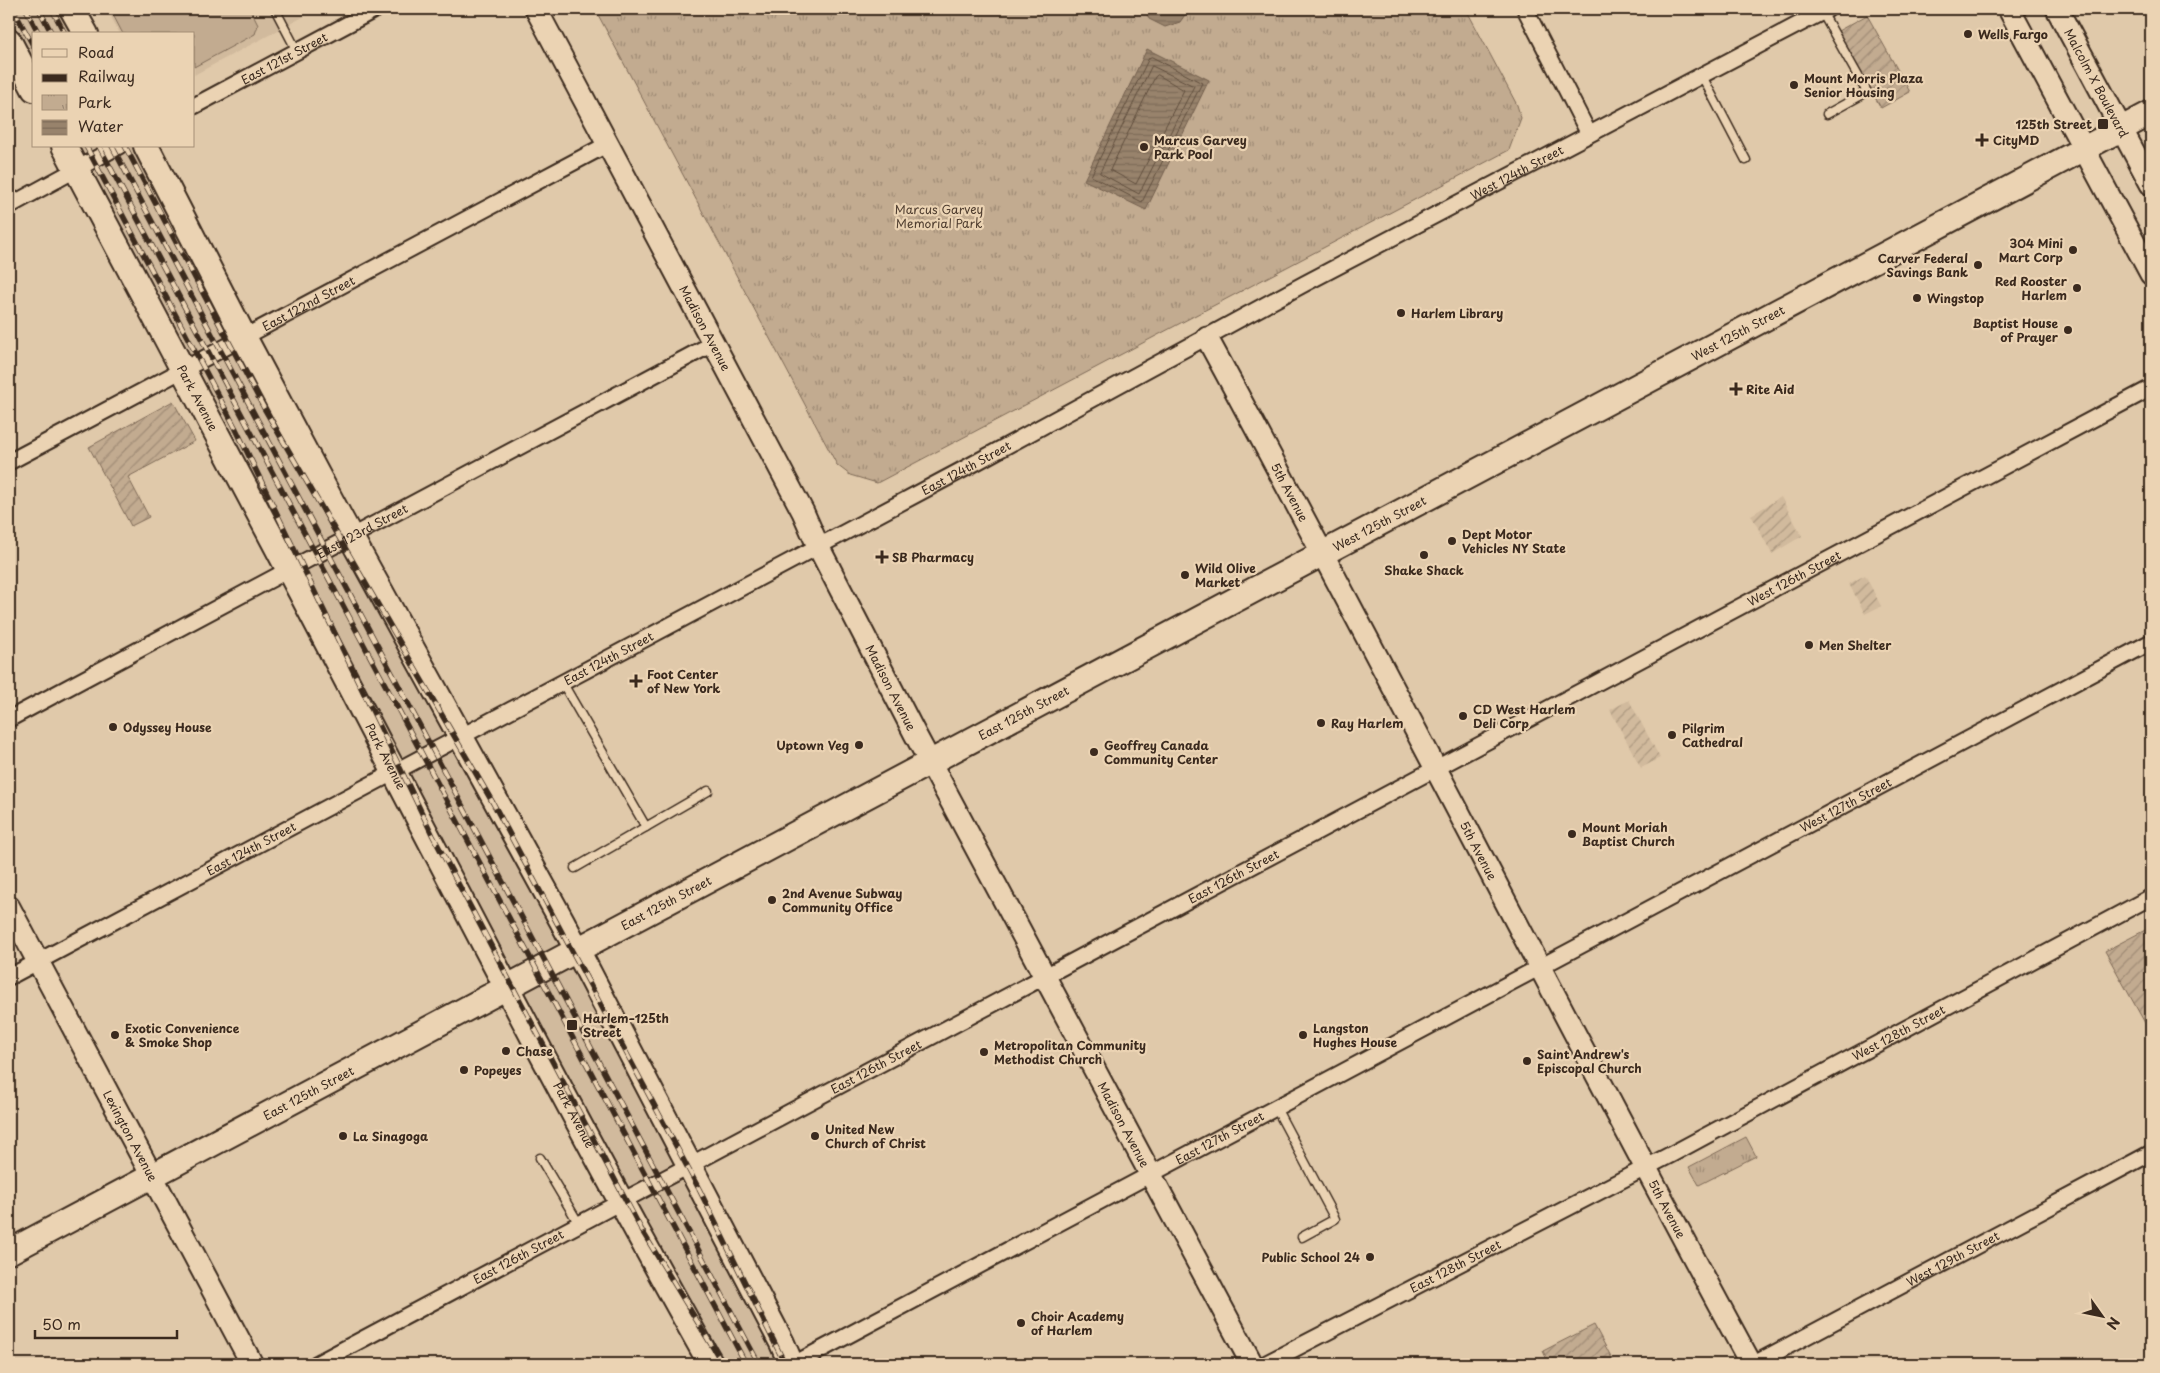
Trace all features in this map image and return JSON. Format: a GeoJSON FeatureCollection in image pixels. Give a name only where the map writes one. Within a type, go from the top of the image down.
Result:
{"type":"FeatureCollection","features":[{"type":"Feature","properties":{"kind":"main road"},"geometry":{"type":"LineString","coordinates":[[72,9],[85,32]]}},
{"type":"Feature","properties":{"kind":"main road","name":"Madison Avenue"},"geometry":{"type":"LineString","coordinates":[[536,9],[803,512],[818,546],[931,763],[1252,1364]]}},
{"type":"Feature","properties":{"kind":"main road"},"geometry":{"type":"LineString","coordinates":[[2009,9],[2151,274]]}},
{"type":"Feature","properties":{"kind":"main road","name":"Malcolm X Boulevard"},"geometry":{"type":"LineString","coordinates":[[2057,9],[2151,184]]}},
{"type":"Feature","properties":{"kind":"main road"},"geometry":{"type":"LineString","coordinates":[[9,41],[32,85]]}},
{"type":"Feature","properties":{"kind":"main road","name":"West 125th Street"},"geometry":{"type":"LineString","coordinates":[[1323,553],[2151,113]]}},
{"type":"Feature","properties":{"kind":"main road","name":"Park Avenue"},"geometry":{"type":"LineString","coordinates":[[65,148],[289,570],[619,1202],[711,1364]]}},
{"type":"Feature","properties":{"kind":"main road"},"geometry":{"type":"LineString","coordinates":[[147,148],[244,337],[351,537],[577,950],[792,1364]]}},
{"type":"Feature","properties":{"kind":"main road","name":"5th Avenue"},"geometry":{"type":"LineString","coordinates":[[1207,338],[1323,553],[1646,1168],[1753,1364]]}},
{"type":"Feature","properties":{"kind":"main road","name":"East 125th Street"},"geometry":{"type":"LineString","coordinates":[[9,1252],[1323,553]]}},
{"type":"Feature","properties":{"kind":"main road","name":"Lexington Avenue"},"geometry":{"type":"LineString","coordinates":[[9,907],[252,1364]]}},
{"type":"Feature","properties":{"kind":"street","name":"East 121st Street"},"geometry":{"type":"LineString","coordinates":[[195,105],[376,9]]}},
{"type":"Feature","properties":{"kind":"street"},"geometry":{"type":"LineString","coordinates":[[1525,9],[1589,134]]}},
{"type":"Feature","properties":{"kind":"street","name":"West 124th Street"},"geometry":{"type":"LineString","coordinates":[[1207,338],[1304,284],[1825,10]]}},
{"type":"Feature","properties":{"kind":"street","name":"East 122nd Street"},"geometry":{"type":"LineString","coordinates":[[9,462],[608,144]]}},
{"type":"Feature","properties":{"kind":"street"},"geometry":{"type":"LineString","coordinates":[[9,206],[115,148]]}},
{"type":"Feature","properties":{"kind":"street","name":"East 124th Street"},"geometry":{"type":"LineString","coordinates":[[9,977],[1207,338]]}},
{"type":"Feature","properties":{"kind":"street","name":"East 123rd Street"},"geometry":{"type":"LineString","coordinates":[[9,719],[714,343]]}},
{"type":"Feature","properties":{"kind":"street","name":"West 126th Street"},"geometry":{"type":"LineString","coordinates":[[1435,768],[2151,388]]}},
{"type":"Feature","properties":{"kind":"street","name":"West 127th Street"},"geometry":{"type":"LineString","coordinates":[[1540,967],[2151,642]]}},
{"type":"Feature","properties":{"kind":"street","name":"East 126th Street"},"geometry":{"type":"LineString","coordinates":[[316,1364],[1045,974],[1435,768]]}},
{"type":"Feature","properties":{"kind":"street","name":"West 128th Street"},"geometry":{"type":"LineString","coordinates":[[1646,1168],[2151,897]]}},
{"type":"Feature","properties":{"kind":"street","name":"East 127th Street"},"geometry":{"type":"LineString","coordinates":[[792,1364],[1540,967]]}},
{"type":"Feature","properties":{"kind":"street","name":"West 129th Street"},"geometry":{"type":"LineString","coordinates":[[1753,1364],[2151,1153]]}},
{"type":"Feature","properties":{"kind":"street","name":"East 128th Street"},"geometry":{"type":"LineString","coordinates":[[1265,1364],[1646,1168]]}},
{"type":"Feature","properties":{"kind":"lane"},"geometry":{"type":"LineString","coordinates":[[274,9],[297,51]]}},
{"type":"Feature","properties":{"kind":"lane"},"geometry":{"type":"LineString","coordinates":[[1825,10],[1866,92],[1827,114]]}},
{"type":"Feature","properties":{"kind":"lane"},"geometry":{"type":"LineString","coordinates":[[1702,76],[1746,160]]}},
{"type":"Feature","properties":{"kind":"lane"},"geometry":{"type":"LineString","coordinates":[[562,682],[646,827]]}},
{"type":"Feature","properties":{"kind":"lane"},"geometry":{"type":"LineString","coordinates":[[574,868],[708,791]]}},
{"type":"Feature","properties":{"kind":"lane"},"geometry":{"type":"LineString","coordinates":[[1276,1108],[1335,1219],[1302,1237]]}},
{"type":"Feature","properties":{"kind":"lane"},"geometry":{"type":"LineString","coordinates":[[540,1158],[579,1224]]}},
{"type":"Feature","properties":{"kind":"shaded area"},"geometry":{"type":"Polygon","coordinates":[[[9,9],[60,9],[73,32],[32,32],[32,62],[9,19],[9,9]]]}},
{"type":"Feature","properties":{"kind":"shaded area"},"geometry":{"type":"Polygon","coordinates":[[[107,9],[318,9],[195,74],[195,32],[119,32],[107,9]]]}},
{"type":"Feature","properties":{"kind":"shaded area"},"geometry":{"type":"Polygon","coordinates":[[[77,148],[135,148],[788,1364],[716,1364],[77,148]]]}},
{"type":"Feature","properties":{"kind":"shaded area"},"geometry":{"type":"Polygon","coordinates":[[[1781,497],[1802,536],[1772,554],[1751,515],[1781,497]]]}},
{"type":"Feature","properties":{"kind":"shaded area"},"geometry":{"type":"Polygon","coordinates":[[[1865,575],[1881,606],[1865,614],[1849,584],[1865,575]]]}},
{"type":"Feature","properties":{"kind":"shaded area"},"geometry":{"type":"Polygon","coordinates":[[[1629,700],[1660,758],[1641,768],[1610,710],[1629,700]]]}},
{"type":"Feature","properties":{"kind":"green space"},"geometry":{"type":"Polygon","coordinates":[[[110,9],[250,9],[258,25],[255,34],[195,66],[195,32],[122,32],[110,9]]]}},
{"type":"Feature","properties":{"kind":"green space","name":"Marcus Garvey Memorial Park"},"geometry":{"type":"Polygon","coordinates":[[[595,9],[1466,9],[1517,105],[1521,118],[1509,150],[877,483],[850,475],[837,465],[595,9]]]}},
{"type":"Feature","properties":{"kind":"green space"},"geometry":{"type":"Polygon","coordinates":[[[1867,15],[1910,92],[1881,108],[1838,31],[1867,15]]]}},
{"type":"Feature","properties":{"kind":"green space"},"geometry":{"type":"Polygon","coordinates":[[[173,401],[195,441],[128,477],[149,517],[131,526],[89,447],[173,401]]]}},
{"type":"Feature","properties":{"kind":"green space"},"geometry":{"type":"Polygon","coordinates":[[[2149,928],[2151,931],[2150,1032],[2105,951],[2149,928]]]}},
{"type":"Feature","properties":{"kind":"green space"},"geometry":{"type":"Polygon","coordinates":[[[1746,1137],[1756,1156],[1699,1185],[1689,1167],[1746,1137]]]}},
{"type":"Feature","properties":{"kind":"green space"},"geometry":{"type":"Polygon","coordinates":[[[1594,1325],[1615,1364],[1549,1364],[1543,1351],[1594,1325]]]}},
{"type":"Feature","properties":{"kind":"water"},"geometry":{"type":"Polygon","coordinates":[[[1145,9],[1189,9],[1180,22],[1165,27],[1149,19],[1145,9]]]}},
{"type":"Feature","properties":{"kind":"water"},"geometry":{"type":"Polygon","coordinates":[[[1147,49],[1209,80],[1146,210],[1084,180],[1147,49]]]}},
{"type":"Feature","properties":{"kind":"railway"},"geometry":{"type":"LineString","coordinates":[[13,9],[32,43]]}},
{"type":"Feature","properties":{"kind":"railway"},"geometry":{"type":"LineString","coordinates":[[26,9],[38,32]]}},
{"type":"Feature","properties":{"kind":"railway"},"geometry":{"type":"LineString","coordinates":[[39,9],[51,32]]}},
{"type":"Feature","properties":{"kind":"railway"},"geometry":{"type":"LineString","coordinates":[[52,9],[64,32]]}},
{"type":"Feature","properties":{"kind":"railway"},"geometry":{"type":"LineString","coordinates":[[87,148],[235,427],[433,836],[641,1229],[723,1364]]}},
{"type":"Feature","properties":{"kind":"railway"},"geometry":{"type":"LineString","coordinates":[[100,148],[746,1364]]}},
{"type":"Feature","properties":{"kind":"railway"},"geometry":{"type":"LineString","coordinates":[[113,148],[759,1364]]}},
{"type":"Feature","properties":{"kind":"railway"},"geometry":{"type":"LineString","coordinates":[[126,148],[264,408],[493,803],[699,1189],[785,1364]]}},
{"type":"Feature","properties":{"kind":"place","name":"Wells Fargo"},"geometry":{"type":"Point","coordinates":[1968,34]}},
{"type":"Feature","properties":{"kind":"place","name":"Mount Morris Plaza Senior Housing"},"geometry":{"type":"Point","coordinates":[1794,85]}},
{"type":"Feature","properties":{"kind":"place","name":"125th Street"},"geometry":{"type":"Point","coordinates":[2103,124]}},
{"type":"Feature","properties":{"kind":"place","name":"CityMD"},"geometry":{"type":"Point","coordinates":[1982,140]}},
{"type":"Feature","properties":{"kind":"place","name":"Marcus Garvey Park Pool"},"geometry":{"type":"Point","coordinates":[1144,147]}},
{"type":"Feature","properties":{"kind":"place","name":"304 Mini Mart Corp"},"geometry":{"type":"Point","coordinates":[2073,250]}},
{"type":"Feature","properties":{"kind":"place","name":"Carver Federal Savings Bank"},"geometry":{"type":"Point","coordinates":[1978,265]}},
{"type":"Feature","properties":{"kind":"place","name":"Red Rooster Harlem"},"geometry":{"type":"Point","coordinates":[2077,288]}},
{"type":"Feature","properties":{"kind":"place","name":"Wingstop"},"geometry":{"type":"Point","coordinates":[1917,298]}},
{"type":"Feature","properties":{"kind":"place","name":"Harlem Library"},"geometry":{"type":"Point","coordinates":[1401,313]}},
{"type":"Feature","properties":{"kind":"place","name":"Baptist House of Prayer"},"geometry":{"type":"Point","coordinates":[2068,330]}},
{"type":"Feature","properties":{"kind":"place","name":"Rite Aid"},"geometry":{"type":"Point","coordinates":[1736,389]}},
{"type":"Feature","properties":{"kind":"place","name":"Dept Motor Vehicles NY State"},"geometry":{"type":"Point","coordinates":[1452,541]}},
{"type":"Feature","properties":{"kind":"place","name":"Shake Shack"},"geometry":{"type":"Point","coordinates":[1424,555]}},
{"type":"Feature","properties":{"kind":"place","name":"SB Pharmacy"},"geometry":{"type":"Point","coordinates":[882,557]}},
{"type":"Feature","properties":{"kind":"place","name":"Wild Olive Market"},"geometry":{"type":"Point","coordinates":[1185,575]}},
{"type":"Feature","properties":{"kind":"place","name":"Men Shelter"},"geometry":{"type":"Point","coordinates":[1809,645]}},
{"type":"Feature","properties":{"kind":"place","name":"Foot Center of New York"},"geometry":{"type":"Point","coordinates":[636,681]}},
{"type":"Feature","properties":{"kind":"place","name":"CD West Harlem Deli Corp"},"geometry":{"type":"Point","coordinates":[1463,716]}},
{"type":"Feature","properties":{"kind":"place","name":"Ray Harlem"},"geometry":{"type":"Point","coordinates":[1321,723]}},
{"type":"Feature","properties":{"kind":"place","name":"Odyssey House"},"geometry":{"type":"Point","coordinates":[113,727]}},
{"type":"Feature","properties":{"kind":"place","name":"Pilgrim Cathedral"},"geometry":{"type":"Point","coordinates":[1672,735]}},
{"type":"Feature","properties":{"kind":"place","name":"Uptown Veg"},"geometry":{"type":"Point","coordinates":[859,745]}},
{"type":"Feature","properties":{"kind":"place","name":"Geoffrey Canada Community Center"},"geometry":{"type":"Point","coordinates":[1094,752]}},
{"type":"Feature","properties":{"kind":"place","name":"Mount Moriah Baptist Church"},"geometry":{"type":"Point","coordinates":[1572,834]}},
{"type":"Feature","properties":{"kind":"place","name":"2nd Avenue Subway Community Office"},"geometry":{"type":"Point","coordinates":[772,900]}},
{"type":"Feature","properties":{"kind":"place","name":"Harlem–125th Street"},"geometry":{"type":"Point","coordinates":[572,1025]}},
{"type":"Feature","properties":{"kind":"place","name":"Exotic Convenience & Smoke Shop"},"geometry":{"type":"Point","coordinates":[115,1035]}},
{"type":"Feature","properties":{"kind":"place","name":"Langston Hughes House"},"geometry":{"type":"Point","coordinates":[1303,1035]}},
{"type":"Feature","properties":{"kind":"place","name":"Chase"},"geometry":{"type":"Point","coordinates":[506,1051]}},
{"type":"Feature","properties":{"kind":"place","name":"Metropolitan Community Methodist Church"},"geometry":{"type":"Point","coordinates":[984,1052]}},
{"type":"Feature","properties":{"kind":"place","name":"Saint Andrew's Episcopal Church"},"geometry":{"type":"Point","coordinates":[1527,1061]}},
{"type":"Feature","properties":{"kind":"place","name":"Popeyes"},"geometry":{"type":"Point","coordinates":[464,1070]}},
{"type":"Feature","properties":{"kind":"place","name":"La Sinagoga"},"geometry":{"type":"Point","coordinates":[343,1136]}},
{"type":"Feature","properties":{"kind":"place","name":"United New Church of Christ"},"geometry":{"type":"Point","coordinates":[815,1136]}},
{"type":"Feature","properties":{"kind":"place","name":"Public School 24"},"geometry":{"type":"Point","coordinates":[1370,1257]}},
{"type":"Feature","properties":{"kind":"place","name":"Choir Academy of Harlem"},"geometry":{"type":"Point","coordinates":[1021,1323]}}]}
